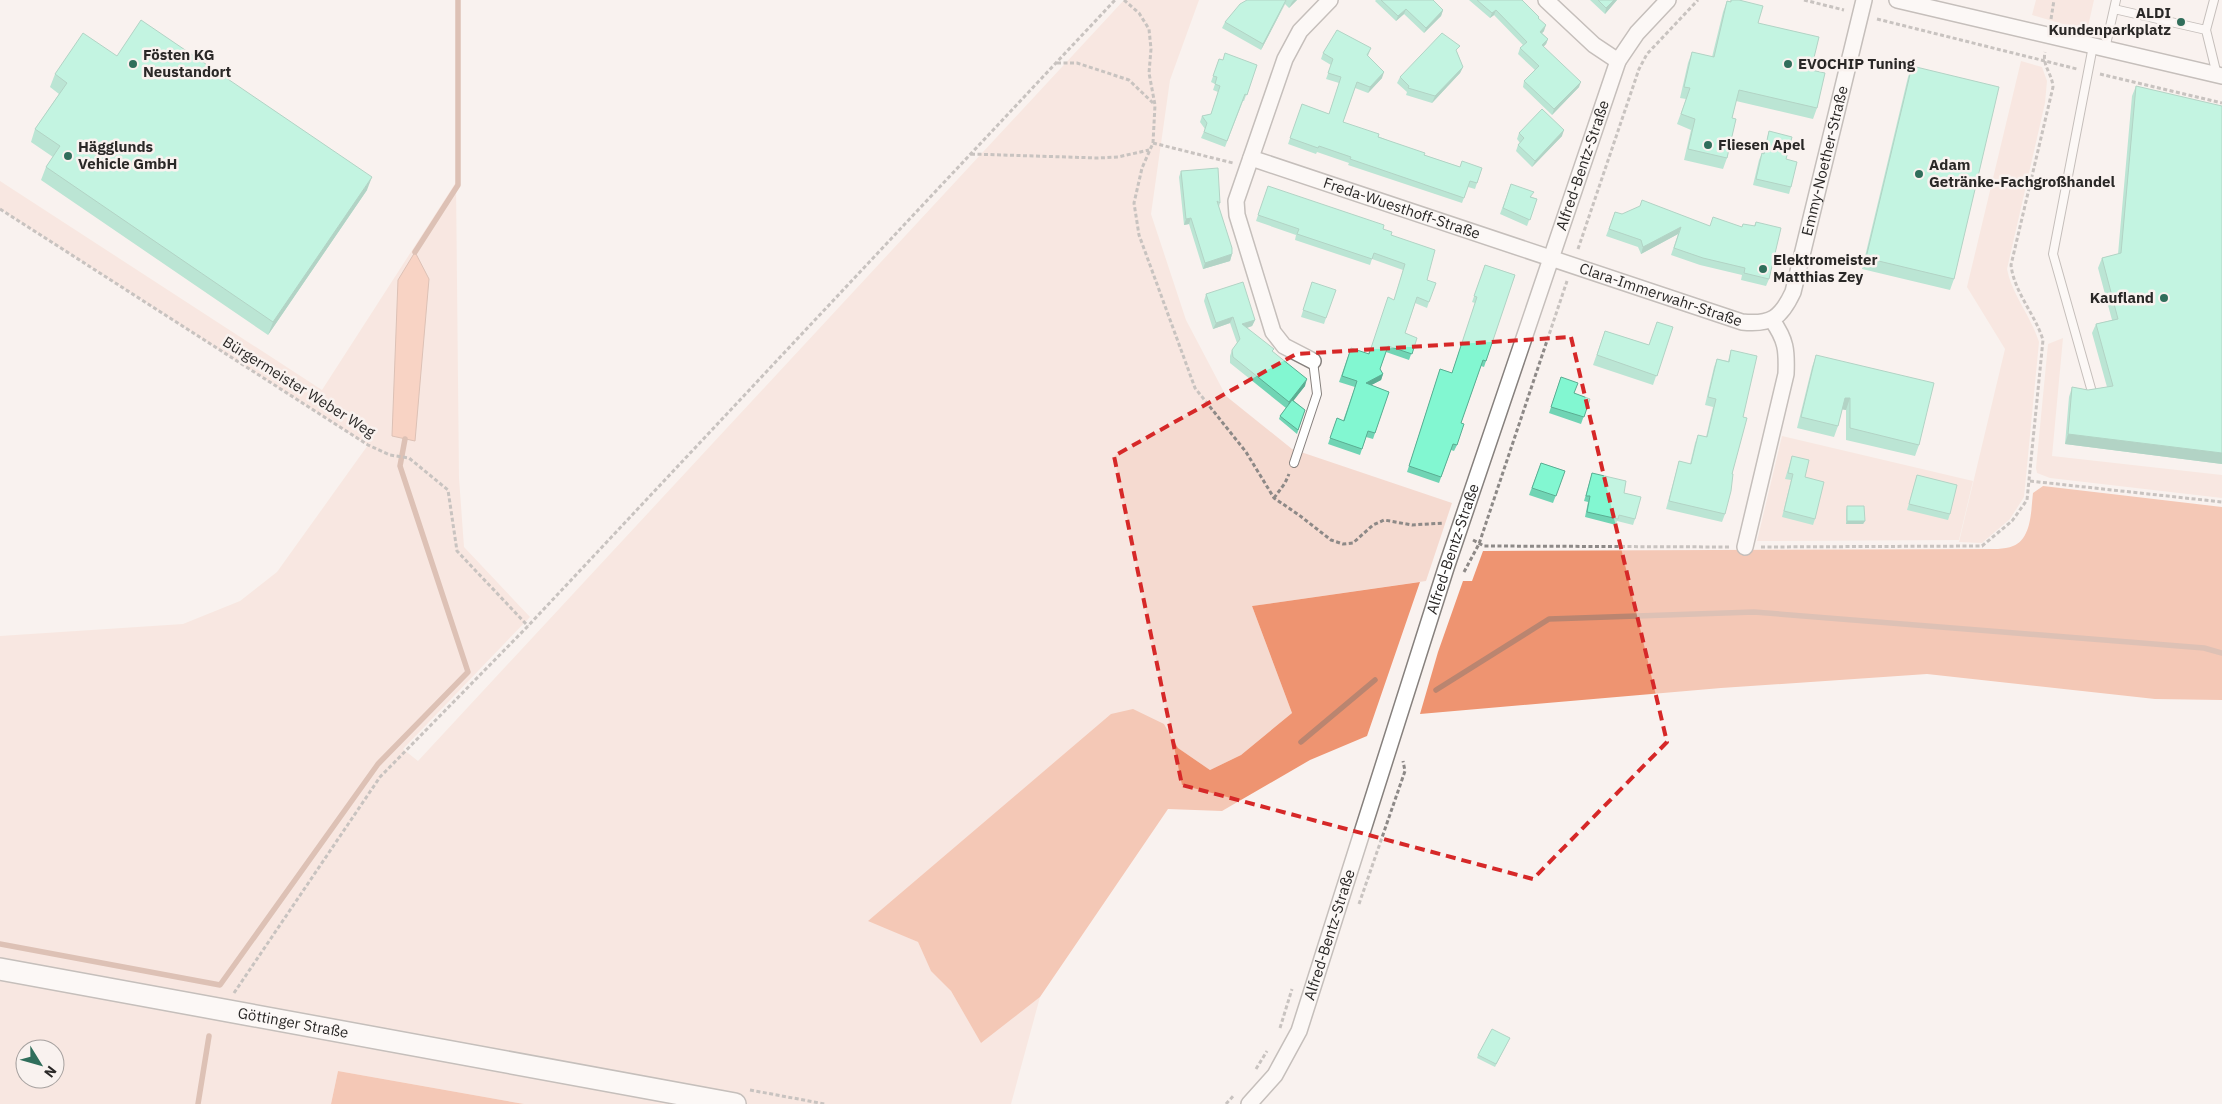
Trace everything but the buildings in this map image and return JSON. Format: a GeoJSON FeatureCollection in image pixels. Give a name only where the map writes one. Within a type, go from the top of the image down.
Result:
{"type":"FeatureCollection","features":[{"type":"Feature","properties":{"kind":"street"},"geometry":{"type":"LineString","coordinates":[[1313,361],[1284,346],[1273,332],[1236,215],[1236,201],[1284,59],[1300,31],[1330,0]]}},
{"type":"Feature","properties":{"kind":"street"},"geometry":{"type":"LineString","coordinates":[[1546,0],[1594,45],[1618,61]]}},
{"type":"Feature","properties":{"kind":"street","name":"Alfred-Bentz-Straße"},"geometry":{"type":"LineString","coordinates":[[1249,1104],[1275,1075],[1299,1031],[1412,670],[1618,61],[1636,33],[1668,0]]}},
{"type":"Feature","properties":{"kind":"street"},"geometry":{"type":"LineString","coordinates":[[1897,0],[1937,5],[2048,36],[2220,76]]}},
{"type":"Feature","properties":{"kind":"street","name":"Emmy-Noether-Straße"},"geometry":{"type":"LineString","coordinates":[[1772,320],[1785,308],[1793,292],[1862,7]]}},
{"type":"Feature","properties":{"kind":"street","name":"Freda-Wuesthoff-Straße"},"geometry":{"type":"LineString","coordinates":[[1249,163],[1551,260]]}},
{"type":"Feature","properties":{"kind":"street","name":"Clara-Immerwahr-Straße"},"geometry":{"type":"LineString","coordinates":[[1551,260],[1742,322],[1759,324],[1772,320]]}},
{"type":"Feature","properties":{"kind":"street"},"geometry":{"type":"LineString","coordinates":[[1745,547],[1786,374],[1787,349],[1780,332],[1772,320]]}},
{"type":"Feature","properties":{"kind":"street","name":"Göttinger Straße"},"geometry":{"type":"LineString","coordinates":[[0,969],[736,1104]]}},
{"type":"Feature","properties":{"kind":"lane"},"geometry":{"type":"LineString","coordinates":[[2092,392],[2053,254],[2088,72],[2099,48],[2116,0]]}},
{"type":"Feature","properties":{"kind":"lane"},"geometry":{"type":"LineString","coordinates":[[2214,0],[2206,30],[2220,76]]}},
{"type":"Feature","properties":{"kind":"lane"},"geometry":{"type":"LineString","coordinates":[[2114,9],[2206,30]]}},
{"type":"Feature","properties":{"kind":"lane"},"geometry":{"type":"LineString","coordinates":[[1294,463],[1317,394],[1313,361]]}},
{"type":"Feature","properties":{"kind":"path"},"geometry":{"type":"LineString","coordinates":[[223,1010],[380,777],[528,626],[1115,0]]}},
{"type":"Feature","properties":{"kind":"path"},"geometry":{"type":"LineString","coordinates":[[1124,0],[1138,13],[1149,29],[1151,49],[1149,73],[1155,105],[1153,143],[1142,168],[1134,203],[1139,235],[1195,388],[1246,452],[1274,498],[1331,540],[1343,544],[1353,543],[1373,525],[1384,520],[1412,525],[1445,523],[1459,531]]}},
{"type":"Feature","properties":{"kind":"path"},"geometry":{"type":"LineString","coordinates":[[1804,0],[1862,7],[2044,61],[2222,103]]}},
{"type":"Feature","properties":{"kind":"path"},"geometry":{"type":"LineString","coordinates":[[2048,36],[2044,61],[2051,74],[2053,87],[2011,265],[2013,280],[2038,325],[2043,340],[2030,482],[2222,502]]}},
{"type":"Feature","properties":{"kind":"path"},"geometry":{"type":"LineString","coordinates":[[1056,63],[1077,62],[1129,80],[1145,93],[1155,105]]}},
{"type":"Feature","properties":{"kind":"path"},"geometry":{"type":"LineString","coordinates":[[1153,143],[1249,163]]}},
{"type":"Feature","properties":{"kind":"path"},"geometry":{"type":"LineString","coordinates":[[971,154],[1098,158],[1118,157],[1150,150]]}},
{"type":"Feature","properties":{"kind":"path","name":"Bürgermeister Weber Weg"},"geometry":{"type":"LineString","coordinates":[[0,210],[368,445],[390,455],[409,458],[448,490],[457,551],[528,626]]}},
{"type":"Feature","properties":{"kind":"path"},"geometry":{"type":"LineString","coordinates":[[1274,498],[1285,483],[1294,463]]}},
{"type":"Feature","properties":{"kind":"highlighted area"},"geometry":{"type":"Polygon","coordinates":[[[1571,337],[1667,742],[1533,879],[1182,785],[1114,456],[1296,354],[1571,337]]]}},
{"type":"Feature","properties":{"kind":"shaded area"},"geometry":{"type":"Polygon","coordinates":[[[1124,0],[1199,0],[1170,80],[1151,214],[1186,320],[1226,396],[1292,449],[1452,503],[1426,581],[1252,606],[1292,713],[1241,755],[1210,770],[1178,748],[1164,724],[869,920],[918,942],[931,970],[951,991],[981,1042],[1040,997],[1011,1104],[524,1104],[338,1071],[331,1104],[0,1104],[0,636],[183,624],[240,601],[277,572],[368,445],[0,209],[0,181],[322,390],[456,182],[459,478],[464,547],[530,617],[403,749],[418,761],[1124,0]]]}},
{"type":"Feature","properties":{"kind":"shaded area"},"geometry":{"type":"Polygon","coordinates":[[[2036,0],[2094,0],[2087,31],[2032,15],[2036,0]]]}},
{"type":"Feature","properties":{"kind":"shaded area"},"geometry":{"type":"Polygon","coordinates":[[[2021,61],[2042,67],[2047,81],[2045,103],[2007,269],[2009,279],[2036,332],[2039,342],[2024,497],[2010,519],[1982,543],[1959,542],[2005,349],[1967,287],[2021,61]]]}},
{"type":"Feature","properties":{"kind":"shaded area"},"geometry":{"type":"Polygon","coordinates":[[[415,252],[429,279],[415,441],[392,436],[398,280],[415,252]]]}},
{"type":"Feature","properties":{"kind":"shaded area"},"geometry":{"type":"Polygon","coordinates":[[[2063,338],[2052,456],[2222,475],[2222,498],[2050,478],[2037,473],[2048,344],[2063,338]]]}},
{"type":"Feature","properties":{"kind":"shaded area"},"geometry":{"type":"Polygon","coordinates":[[[1782,436],[1973,481],[1959,540],[1757,541],[1782,436]]]}},
{"type":"Feature","properties":{"kind":"shaded area"},"geometry":{"type":"Polygon","coordinates":[[[2043,486],[2222,507],[2222,700],[2155,699],[1927,674],[1721,688],[1420,714],[1438,652],[1463,581],[1472,581],[1483,551],[2008,548],[2024,537],[2031,515],[2033,493],[2043,486]]]}},
{"type":"Feature","properties":{"kind":"shaded area"},"geometry":{"type":"Polygon","coordinates":[[[1420,582],[1367,736],[1310,760],[1222,811],[1168,809],[1040,997],[981,1043],[951,991],[931,971],[918,942],[868,921],[1111,714],[1133,709],[1164,724],[1178,748],[1210,770],[1241,755],[1292,713],[1252,606],[1420,582]]]}},
{"type":"Feature","properties":{"kind":"shaded area"},"geometry":{"type":"Polygon","coordinates":[[[338,1071],[524,1104],[331,1104],[338,1071]]]}},
{"type":"Feature","properties":{"kind":"waterway"},"geometry":{"type":"LineString","coordinates":[[415,252],[458,185],[458,0]]}},
{"type":"Feature","properties":{"kind":"waterway"},"geometry":{"type":"LineString","coordinates":[[0,944],[220,985],[378,764],[468,672],[400,466],[405,439]]}},
{"type":"Feature","properties":{"kind":"waterway"},"geometry":{"type":"LineString","coordinates":[[1436,690],[1549,619],[1754,612],[2204,648],[2222,653]]}},
{"type":"Feature","properties":{"kind":"waterway"},"geometry":{"type":"LineString","coordinates":[[1301,742],[1375,680]]}},
{"type":"Feature","properties":{"kind":"waterway"},"geometry":{"type":"LineString","coordinates":[[198,1104],[209,1036]]}},
{"type":"Feature","properties":{"kind":"place","name":"ALDI Kundenparkplatz"},"geometry":{"type":"Point","coordinates":[2181,22]}},
{"type":"Feature","properties":{"kind":"place","name":"Fösten KG Neustandort"},"geometry":{"type":"Point","coordinates":[133,64]}},
{"type":"Feature","properties":{"kind":"place","name":"EVOCHIP Tuning"},"geometry":{"type":"Point","coordinates":[1788,64]}},
{"type":"Feature","properties":{"kind":"place","name":"Fliesen Apel"},"geometry":{"type":"Point","coordinates":[1708,145]}},
{"type":"Feature","properties":{"kind":"place","name":"Hägglunds Vehicle GmbH"},"geometry":{"type":"Point","coordinates":[68,156]}},
{"type":"Feature","properties":{"kind":"place","name":"Adam Getränke-Fachgroßhandel"},"geometry":{"type":"Point","coordinates":[1919,174]}},
{"type":"Feature","properties":{"kind":"place","name":"Elektromeister Matthias Zey"},"geometry":{"type":"Point","coordinates":[1763,269]}},
{"type":"Feature","properties":{"kind":"place","name":"Kaufland"},"geometry":{"type":"Point","coordinates":[2164,298]}}]}
